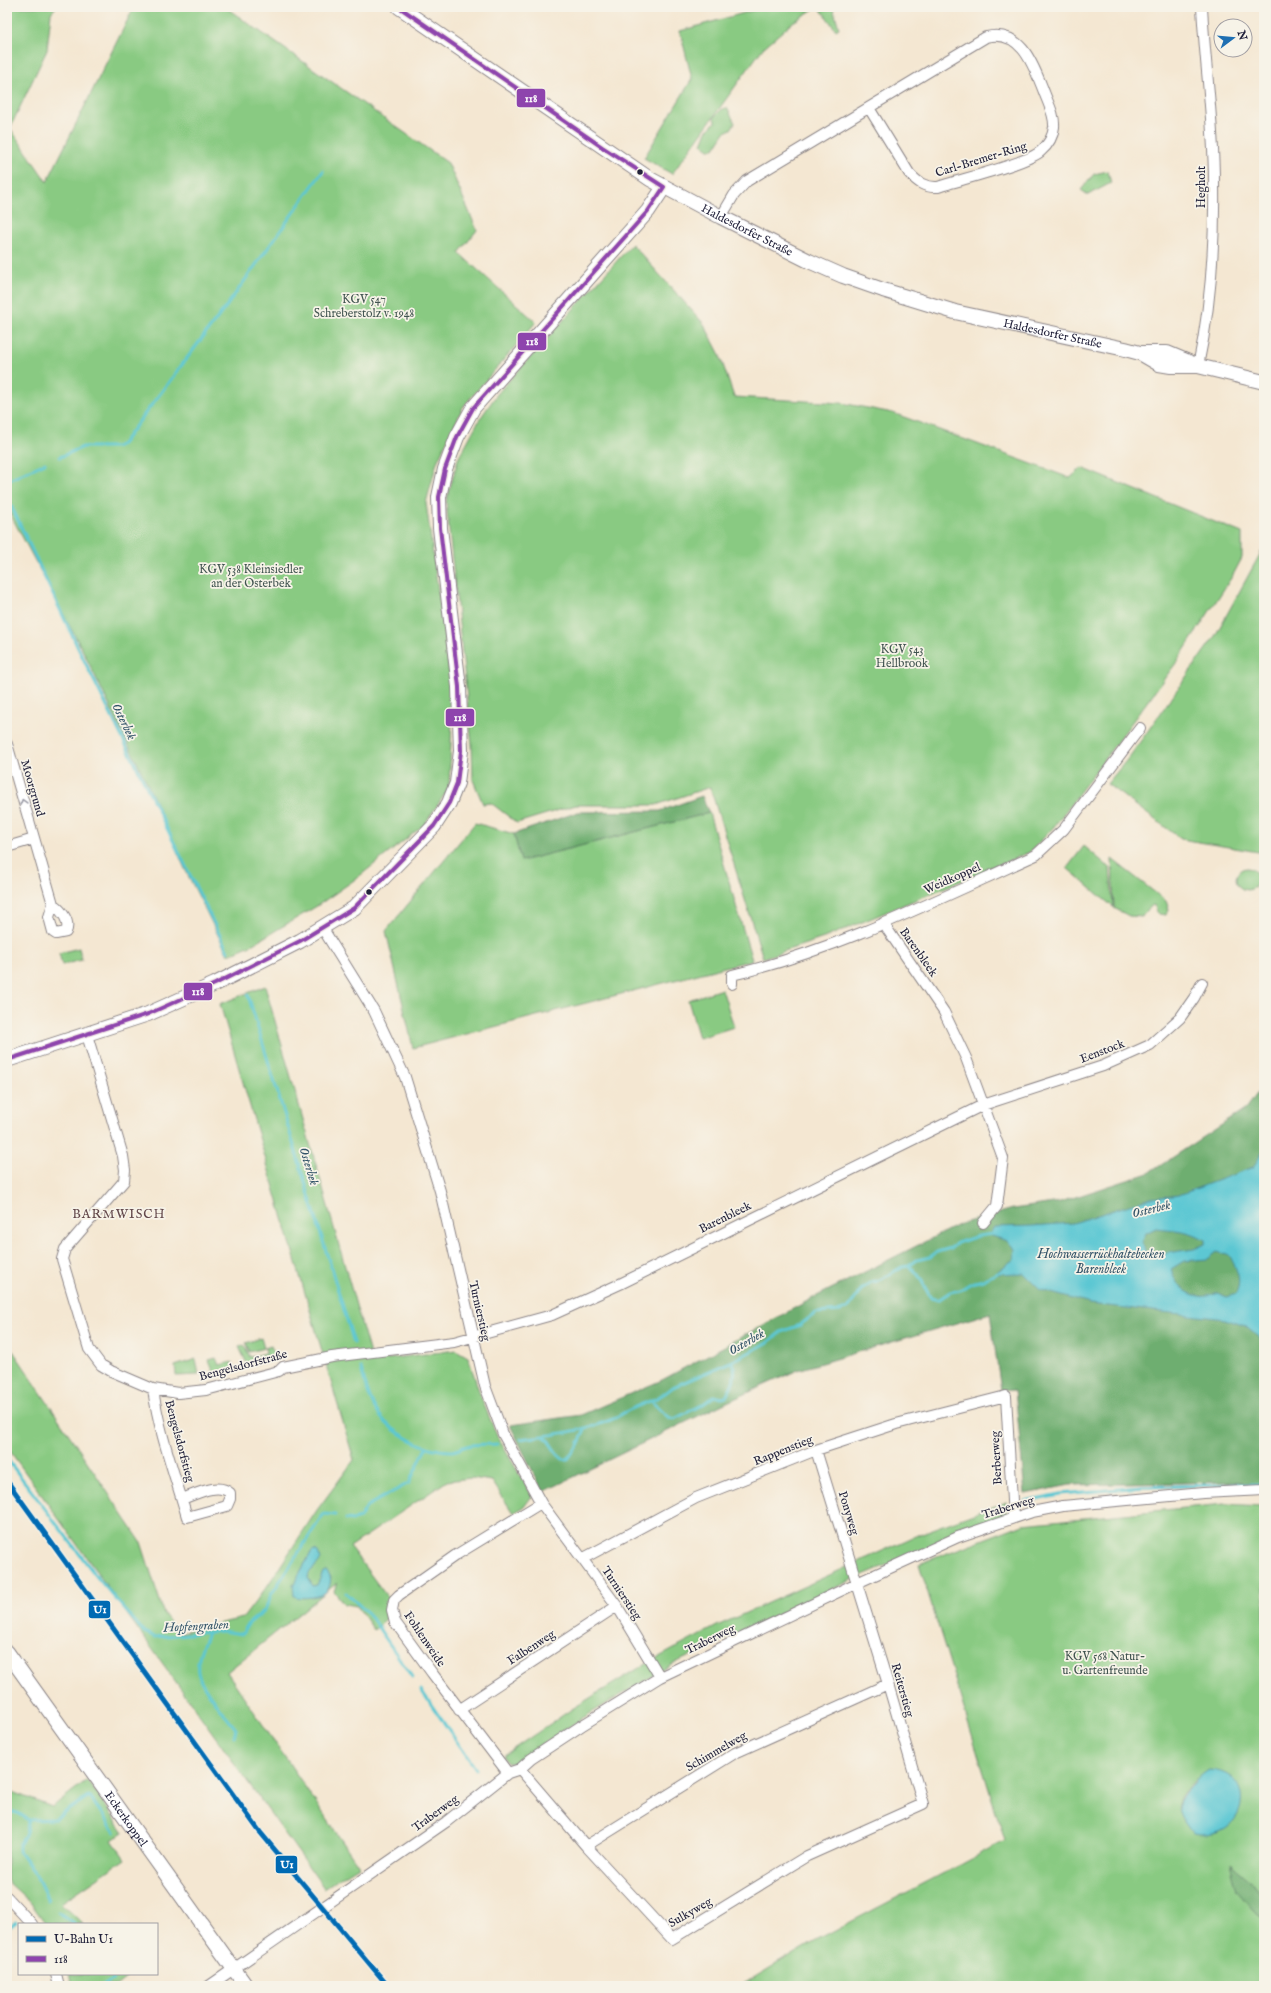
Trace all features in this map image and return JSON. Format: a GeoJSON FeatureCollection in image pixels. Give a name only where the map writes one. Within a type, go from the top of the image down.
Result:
{"type":"FeatureCollection","features":[{"type":"Feature","properties":{"kind":"street","name":"Haldesdorfer Straße"},"geometry":{"type":"LineString","coordinates":[[399,7],[602,147],[664,187],[721,218],[816,264],[883,290],[988,320],[1140,353],[1167,353],[1198,366],[1264,382]]}},
{"type":"Feature","properties":{"kind":"street","name":"Hegholt"},"geometry":{"type":"LineString","coordinates":[[1198,366],[1210,288],[1213,250],[1214,182],[1202,7]]}},
{"type":"Feature","properties":{"kind":"street","name":"Carl-Bremer-Ring"},"geometry":{"type":"LineString","coordinates":[[721,218],[734,195],[747,181],[980,40],[990,36],[998,36],[1013,41],[1022,47],[1028,55],[1052,113],[1054,126],[1052,136],[1041,151],[1028,159],[938,187],[929,187],[915,180],[905,168],[868,108]]}},
{"type":"Feature","properties":{"kind":"street"},"geometry":{"type":"LineString","coordinates":[[7,1060],[148,1014],[215,984],[323,929],[354,908],[434,826],[449,804],[457,782],[461,751],[459,687],[438,512],[445,469],[457,437],[473,408],[648,211],[664,187]]}},
{"type":"Feature","properties":{"kind":"street","name":"Weidkoppel"},"geometry":{"type":"LineString","coordinates":[[732,984],[732,975],[821,949],[1036,855],[1064,829],[1140,728]]}},
{"type":"Feature","properties":{"kind":"street","name":"Moorgrund"},"geometry":{"type":"LineString","coordinates":[[7,744],[53,904]]}},
{"type":"Feature","properties":{"kind":"street"},"geometry":{"type":"LineString","coordinates":[[7,847],[34,839]]}},
{"type":"Feature","properties":{"kind":"street","name":"Barenbleek"},"geometry":{"type":"LineString","coordinates":[[883,923],[944,1012],[966,1058],[1003,1158],[996,1206],[983,1223]]}},
{"type":"Feature","properties":{"kind":"street","name":"Turnierstieg"},"geometry":{"type":"LineString","coordinates":[[323,929],[374,1012],[405,1077],[440,1192],[485,1386],[503,1434],[541,1503],[617,1606],[660,1677]]}},
{"type":"Feature","properties":{"kind":"street","name":"Eenstock"},"geometry":{"type":"LineString","coordinates":[[983,1104],[1103,1066],[1150,1045],[1180,1018],[1194,998],[1202,983]]}},
{"type":"Feature","properties":{"kind":"street","name":"Bengelsdorfstraße"},"geometry":{"type":"LineString","coordinates":[[87,1035],[123,1156],[125,1170],[124,1181],[65,1249],[62,1259],[89,1349],[101,1365],[154,1389],[178,1393],[206,1390],[279,1371],[283,1367],[332,1357],[454,1342],[473,1338]]}},
{"type":"Feature","properties":{"kind":"street","name":"Barenbleek"},"geometry":{"type":"LineString","coordinates":[[473,1338],[552,1315],[620,1284],[983,1104]]}},
{"type":"Feature","properties":{"kind":"street","name":"Bengelsdorfstieg"},"geometry":{"type":"LineString","coordinates":[[154,1389],[156,1412],[187,1517],[227,1506],[230,1499],[230,1493],[225,1488],[218,1488],[182,1499]]}},
{"type":"Feature","properties":{"kind":"street","name":"Rappenstieg"},"geometry":{"type":"LineString","coordinates":[[582,1559],[696,1498],[816,1450],[896,1424],[1006,1396]]}},
{"type":"Feature","properties":{"kind":"street","name":"Berberweg"},"geometry":{"type":"LineString","coordinates":[[1006,1396],[1013,1518]]}},
{"type":"Feature","properties":{"kind":"street","name":"Ponyweg"},"geometry":{"type":"LineString","coordinates":[[816,1450],[857,1583]]}},
{"type":"Feature","properties":{"kind":"street","name":"Traberweg"},"geometry":{"type":"LineString","coordinates":[[209,1986],[446,1822],[508,1773],[520,1769],[531,1759],[581,1726],[660,1677],[857,1583],[958,1537],[1013,1518],[1063,1506],[1203,1493],[1264,1490]]}},
{"type":"Feature","properties":{"kind":"street","name":"Fohlenweide"},"geometry":{"type":"LineString","coordinates":[[508,1773],[459,1710],[396,1622],[392,1610],[394,1600],[400,1594],[456,1555],[541,1503]]}},
{"type":"Feature","properties":{"kind":"street","name":"Reiterstieg"},"geometry":{"type":"LineString","coordinates":[[857,1583],[923,1804]]}},
{"type":"Feature","properties":{"kind":"street","name":"Falbenweg"},"geometry":{"type":"LineString","coordinates":[[459,1710],[617,1606]]}},
{"type":"Feature","properties":{"kind":"street","name":"Eckerkoppel"},"geometry":{"type":"LineString","coordinates":[[8,1657],[246,1986]]}},
{"type":"Feature","properties":{"kind":"street","name":"Schimmelweg"},"geometry":{"type":"LineString","coordinates":[[586,1846],[735,1753],[888,1684]]}},
{"type":"Feature","properties":{"kind":"street","name":"Sulkyweg"},"geometry":{"type":"LineString","coordinates":[[520,1769],[586,1846],[672,1939],[807,1856],[923,1804]]}},
{"type":"Feature","properties":{"kind":"street"},"geometry":{"type":"LineString","coordinates":[[7,1897],[31,1923]]}},
{"type":"Feature","properties":{"kind":"street"},"geometry":{"type":"LineString","coordinates":[[56,1975],[60,1986]]}},
{"type":"Feature","properties":{"kind":"green space","name":"KGV 538 Kleinsiedler an der Osterbek"},"geometry":{"type":"Polygon","coordinates":[[[7,7],[56,7],[51,13],[47,50],[10,128],[47,182],[134,7],[225,7],[448,163],[477,230],[459,253],[536,322],[463,407],[437,462],[426,503],[453,699],[449,788],[424,825],[357,878],[317,906],[253,944],[228,955],[185,869],[148,785],[84,653],[7,508],[7,7]]]}},
{"type":"Feature","properties":{"kind":"green space"},"geometry":{"type":"Polygon","coordinates":[[[765,7],[817,7],[793,22],[763,48],[672,174],[644,158],[692,79],[680,31],[765,7]]]}},
{"type":"Feature","properties":{"kind":"green space"},"geometry":{"type":"Polygon","coordinates":[[[819,7],[833,7],[839,28],[836,30],[819,7]]]}},
{"type":"Feature","properties":{"kind":"green space"},"geometry":{"type":"Polygon","coordinates":[[[727,108],[735,123],[731,129],[725,132],[714,149],[709,149],[702,144],[707,131],[715,122],[714,117],[722,109],[727,108]]]}},
{"type":"Feature","properties":{"kind":"green space"},"geometry":{"type":"Polygon","coordinates":[[[1108,171],[1111,183],[1088,195],[1081,190],[1094,174],[1108,171]]]}},
{"type":"Feature","properties":{"kind":"green space","name":"KGV 543 Hellbrook"},"geometry":{"type":"Polygon","coordinates":[[[632,244],[704,324],[719,353],[734,397],[842,403],[893,413],[1070,478],[1082,468],[1242,533],[1242,558],[1233,575],[1176,663],[1053,828],[1030,852],[824,938],[763,958],[710,787],[656,805],[576,805],[517,823],[491,803],[483,804],[473,780],[472,745],[446,502],[458,459],[479,420],[498,393],[632,244]]]}},
{"type":"Feature","properties":{"kind":"green space"},"geometry":{"type":"Polygon","coordinates":[[[1264,547],[1264,853],[1181,839],[1107,784],[1130,756],[1215,636],[1264,547]]]}},
{"type":"Feature","properties":{"kind":"green space"},"geometry":{"type":"Polygon","coordinates":[[[702,796],[709,813],[521,861],[514,834],[578,812],[660,811],[702,796]]]}},
{"type":"Feature","properties":{"kind":"green space"},"geometry":{"type":"Polygon","coordinates":[[[709,813],[752,960],[413,1048],[386,931],[475,823],[514,834],[521,861],[709,813]]]}},
{"type":"Feature","properties":{"kind":"green space"},"geometry":{"type":"Polygon","coordinates":[[[1084,846],[1110,868],[1113,907],[1067,868],[1084,846]]]}},
{"type":"Feature","properties":{"kind":"green space"},"geometry":{"type":"Polygon","coordinates":[[[1112,859],[1166,901],[1169,909],[1166,915],[1158,914],[1154,905],[1144,913],[1142,917],[1129,916],[1114,908],[1112,859]]]}},
{"type":"Feature","properties":{"kind":"green space"},"geometry":{"type":"Polygon","coordinates":[[[1247,868],[1255,871],[1258,879],[1255,887],[1247,890],[1239,887],[1236,879],[1239,871],[1247,868]]]}},
{"type":"Feature","properties":{"kind":"green space"},"geometry":{"type":"Polygon","coordinates":[[[79,948],[82,960],[62,965],[59,953],[79,948]]]}},
{"type":"Feature","properties":{"kind":"green space"},"geometry":{"type":"Polygon","coordinates":[[[265,986],[372,1361],[456,1350],[468,1357],[481,1397],[497,1436],[532,1496],[524,1507],[513,1513],[492,1481],[471,1478],[447,1481],[350,1547],[388,1598],[387,1618],[374,1630],[357,1606],[344,1604],[334,1591],[337,1583],[227,1672],[359,1866],[324,1888],[7,1447],[7,1342],[141,1542],[164,1614],[178,1633],[243,1618],[268,1585],[317,1510],[354,1460],[220,1004],[265,986]],[[312,1551],[293,1585],[316,1593],[325,1592],[328,1590],[331,1577],[326,1571],[317,1585],[313,1586],[308,1578],[309,1573],[315,1567],[312,1551]]]}},
{"type":"Feature","properties":{"kind":"green space"},"geometry":{"type":"Polygon","coordinates":[[[722,989],[734,1027],[699,1038],[688,1000],[722,989]]]}},
{"type":"Feature","properties":{"kind":"green space"},"geometry":{"type":"Polygon","coordinates":[[[1264,1084],[1264,1484],[1226,1482],[1070,1485],[1025,1494],[1015,1390],[1001,1391],[990,1313],[798,1370],[723,1404],[543,1492],[510,1425],[581,1415],[662,1380],[813,1298],[960,1224],[1013,1209],[1060,1202],[1149,1173],[1246,1109],[1264,1084]]]}},
{"type":"Feature","properties":{"kind":"green space"},"geometry":{"type":"Polygon","coordinates":[[[261,1338],[264,1348],[249,1352],[246,1343],[261,1338]]]}},
{"type":"Feature","properties":{"kind":"green space"},"geometry":{"type":"Polygon","coordinates":[[[244,1345],[250,1357],[266,1353],[265,1348],[271,1346],[276,1358],[248,1366],[239,1347],[244,1345]]]}},
{"type":"Feature","properties":{"kind":"green space"},"geometry":{"type":"Polygon","coordinates":[[[216,1358],[219,1365],[232,1362],[234,1370],[214,1374],[209,1360],[216,1358]]]}},
{"type":"Feature","properties":{"kind":"green space"},"geometry":{"type":"Polygon","coordinates":[[[196,1359],[199,1375],[176,1376],[175,1366],[196,1359]]]}},
{"type":"Feature","properties":{"kind":"green space"},"geometry":{"type":"Polygon","coordinates":[[[1006,1502],[1007,1515],[858,1577],[673,1664],[581,1719],[514,1763],[507,1763],[503,1756],[572,1709],[644,1665],[717,1626],[922,1533],[1006,1502]]]}},
{"type":"Feature","properties":{"kind":"green space","name":"KGV 568 Natur- u. Gartenfreunde"},"geometry":{"type":"Polygon","coordinates":[[[1224,1504],[1264,1506],[1264,1898],[1252,1882],[1230,1864],[1253,1910],[1264,1918],[1264,1986],[740,1986],[816,1940],[1005,1841],[919,1564],[1023,1524],[1224,1504]],[[1196,1779],[1181,1795],[1179,1807],[1182,1816],[1189,1825],[1198,1830],[1222,1830],[1196,1779]]]}},
{"type":"Feature","properties":{"kind":"green space"},"geometry":{"type":"Polygon","coordinates":[[[87,1780],[124,1832],[112,1840],[125,1859],[61,1903],[82,1923],[45,1923],[30,1902],[7,1881],[7,1795],[12,1792],[52,1807],[87,1780]]]}},
{"type":"Feature","properties":{"kind":"green space"},"geometry":{"type":"Polygon","coordinates":[[[1230,1863],[1252,1882],[1264,1898],[1264,1918],[1253,1910],[1237,1891],[1230,1863]]]}},
{"type":"Feature","properties":{"kind":"green space"},"geometry":{"type":"Polygon","coordinates":[[[69,1975],[125,1975],[127,1977],[116,1986],[72,1986],[69,1975]]]}},
{"type":"Feature","properties":{"kind":"water","name":"Hochwasserrückhaltebecken Barenbleek"},"geometry":{"type":"Polygon","coordinates":[[[1264,1150],[1264,1342],[1245,1326],[1225,1319],[1090,1304],[1041,1290],[1024,1273],[994,1274],[1014,1259],[1015,1249],[1007,1241],[989,1235],[994,1227],[1073,1223],[1151,1198],[1179,1195],[1253,1167],[1264,1150]],[[1156,1228],[1146,1233],[1142,1242],[1147,1256],[1153,1258],[1167,1253],[1194,1249],[1205,1244],[1205,1240],[1194,1234],[1156,1228]],[[1217,1252],[1208,1259],[1184,1261],[1171,1269],[1177,1283],[1188,1292],[1195,1295],[1209,1296],[1217,1293],[1227,1297],[1236,1294],[1239,1279],[1235,1266],[1230,1256],[1217,1252]]]}},
{"type":"Feature","properties":{"kind":"water"},"geometry":{"type":"Polygon","coordinates":[[[315,1550],[318,1552],[321,1560],[309,1573],[308,1578],[313,1586],[317,1585],[323,1572],[326,1571],[330,1575],[330,1586],[327,1591],[320,1595],[305,1598],[294,1596],[293,1585],[312,1551],[315,1550]]]}},
{"type":"Feature","properties":{"kind":"water"},"geometry":{"type":"Polygon","coordinates":[[[1209,1770],[1225,1774],[1236,1782],[1241,1793],[1241,1806],[1236,1818],[1226,1828],[1212,1833],[1193,1833],[1180,1811],[1180,1800],[1196,1781],[1209,1770]]]}},
{"type":"Feature","properties":{"kind":"waterway"},"geometry":{"type":"LineString","coordinates":[[60,457],[83,447],[116,447],[122,444],[228,304],[323,171]]}},
{"type":"Feature","properties":{"kind":"waterway"},"geometry":{"type":"LineString","coordinates":[[7,481],[45,463]]}},
{"type":"Feature","properties":{"kind":"waterway","name":"Osterbek"},"geometry":{"type":"LineString","coordinates":[[7,497],[80,652],[228,952]]}},
{"type":"Feature","properties":{"kind":"waterway","name":"Osterbek"},"geometry":{"type":"LineString","coordinates":[[248,995],[354,1343]]}},
{"type":"Feature","properties":{"kind":"waterway","name":"Osterbek"},"geometry":{"type":"LineString","coordinates":[[521,1439],[576,1430],[611,1420],[633,1408],[659,1397],[673,1387],[733,1361],[767,1343],[781,1332],[800,1325],[816,1313],[841,1311],[849,1307],[862,1289],[871,1282],[878,1281],[902,1267],[909,1266],[917,1260],[930,1257],[937,1252],[951,1248],[957,1243],[978,1236],[992,1234]]}},
{"type":"Feature","properties":{"kind":"waterway","name":"Osterbek"},"geometry":{"type":"LineString","coordinates":[[909,1266],[919,1276],[931,1298],[938,1300],[950,1292],[960,1290],[971,1283],[983,1280],[997,1273]]}},
{"type":"Feature","properties":{"kind":"waterway"},"geometry":{"type":"LineString","coordinates":[[651,1401],[668,1417],[674,1419],[702,1405],[714,1396],[722,1398],[726,1397],[734,1379],[735,1371],[733,1361]]}},
{"type":"Feature","properties":{"kind":"waterway","name":"Osterbek"},"geometry":{"type":"LineString","coordinates":[[361,1368],[368,1392],[377,1411],[390,1427],[399,1434],[421,1445],[446,1451],[454,1451],[474,1445],[497,1444]]}},
{"type":"Feature","properties":{"kind":"waterway","name":"Osterbek"},"geometry":{"type":"LineString","coordinates":[[544,1436],[560,1457],[563,1459],[568,1459],[578,1445],[586,1428]]}},
{"type":"Feature","properties":{"kind":"waterway","name":"Hopfengraben"},"geometry":{"type":"LineString","coordinates":[[346,1519],[353,1520],[360,1518],[367,1506],[409,1483],[426,1448]]}},
{"type":"Feature","properties":{"kind":"waterway","name":"Hopfengraben"},"geometry":{"type":"LineString","coordinates":[[7,1459],[97,1577],[144,1632],[155,1637],[222,1631],[242,1634],[248,1624],[265,1610],[271,1595],[324,1514],[335,1515]]}},
{"type":"Feature","properties":{"kind":"waterway"},"geometry":{"type":"LineString","coordinates":[[1025,1501],[1061,1494],[1142,1487],[1264,1484]]}},
{"type":"Feature","properties":{"kind":"waterway"},"geometry":{"type":"LineString","coordinates":[[346,1593],[369,1614],[412,1677]]}},
{"type":"Feature","properties":{"kind":"waterway"},"geometry":{"type":"LineString","coordinates":[[208,1633],[199,1657],[198,1672],[208,1693],[236,1729],[234,1736]]}},
{"type":"Feature","properties":{"kind":"waterway"},"geometry":{"type":"LineString","coordinates":[[421,1690],[476,1769]]}},
{"type":"Feature","properties":{"kind":"waterway"},"geometry":{"type":"LineString","coordinates":[[7,1811],[18,1813],[29,1820],[55,1819],[89,1796],[115,1832]]}},
{"type":"Feature","properties":{"kind":"waterway"},"geometry":{"type":"LineString","coordinates":[[29,1820],[25,1836],[19,1845],[19,1851],[35,1873],[48,1900]]}},
{"type":"Feature","properties":{"kind":"waterway"},"geometry":{"type":"LineString","coordinates":[[58,1912],[73,1923]]}},
{"type":"Feature","properties":{"kind":"waterway"},"geometry":{"type":"LineString","coordinates":[[7,1929],[16,1922]]}},
{"type":"Feature","properties":{"kind":"waterway"},"geometry":{"type":"LineString","coordinates":[[102,1986],[113,1980],[114,1975]]}},
{"type":"Feature","properties":{"kind":"metro line","name":"U1"},"geometry":{"type":"LineString","coordinates":[[7,1481],[260,1832],[388,1986]]}},
{"type":"Feature","properties":{"kind":"transit line","name":"118"},"geometry":{"type":"LineString","coordinates":[[399,7],[602,147],[664,187]]}},
{"type":"Feature","properties":{"kind":"transit line","name":"118"},"geometry":{"type":"LineString","coordinates":[[7,1060],[148,1014],[215,984],[300,941],[354,908],[434,826],[449,803],[457,783],[461,751],[459,687],[440,528],[439,497],[445,469],[457,437],[473,408],[648,211],[664,187]]}},
{"type":"Feature","properties":{"kind":"district","name":"BARMWISCH"},"geometry":{"type":"Point","coordinates":[119,1213]}},
{"type":"Feature","properties":{"kind":"park label","name":"KGV 547 Schreberstolz v. 1948"},"geometry":{"type":"Point","coordinates":[364,306]}}]}
